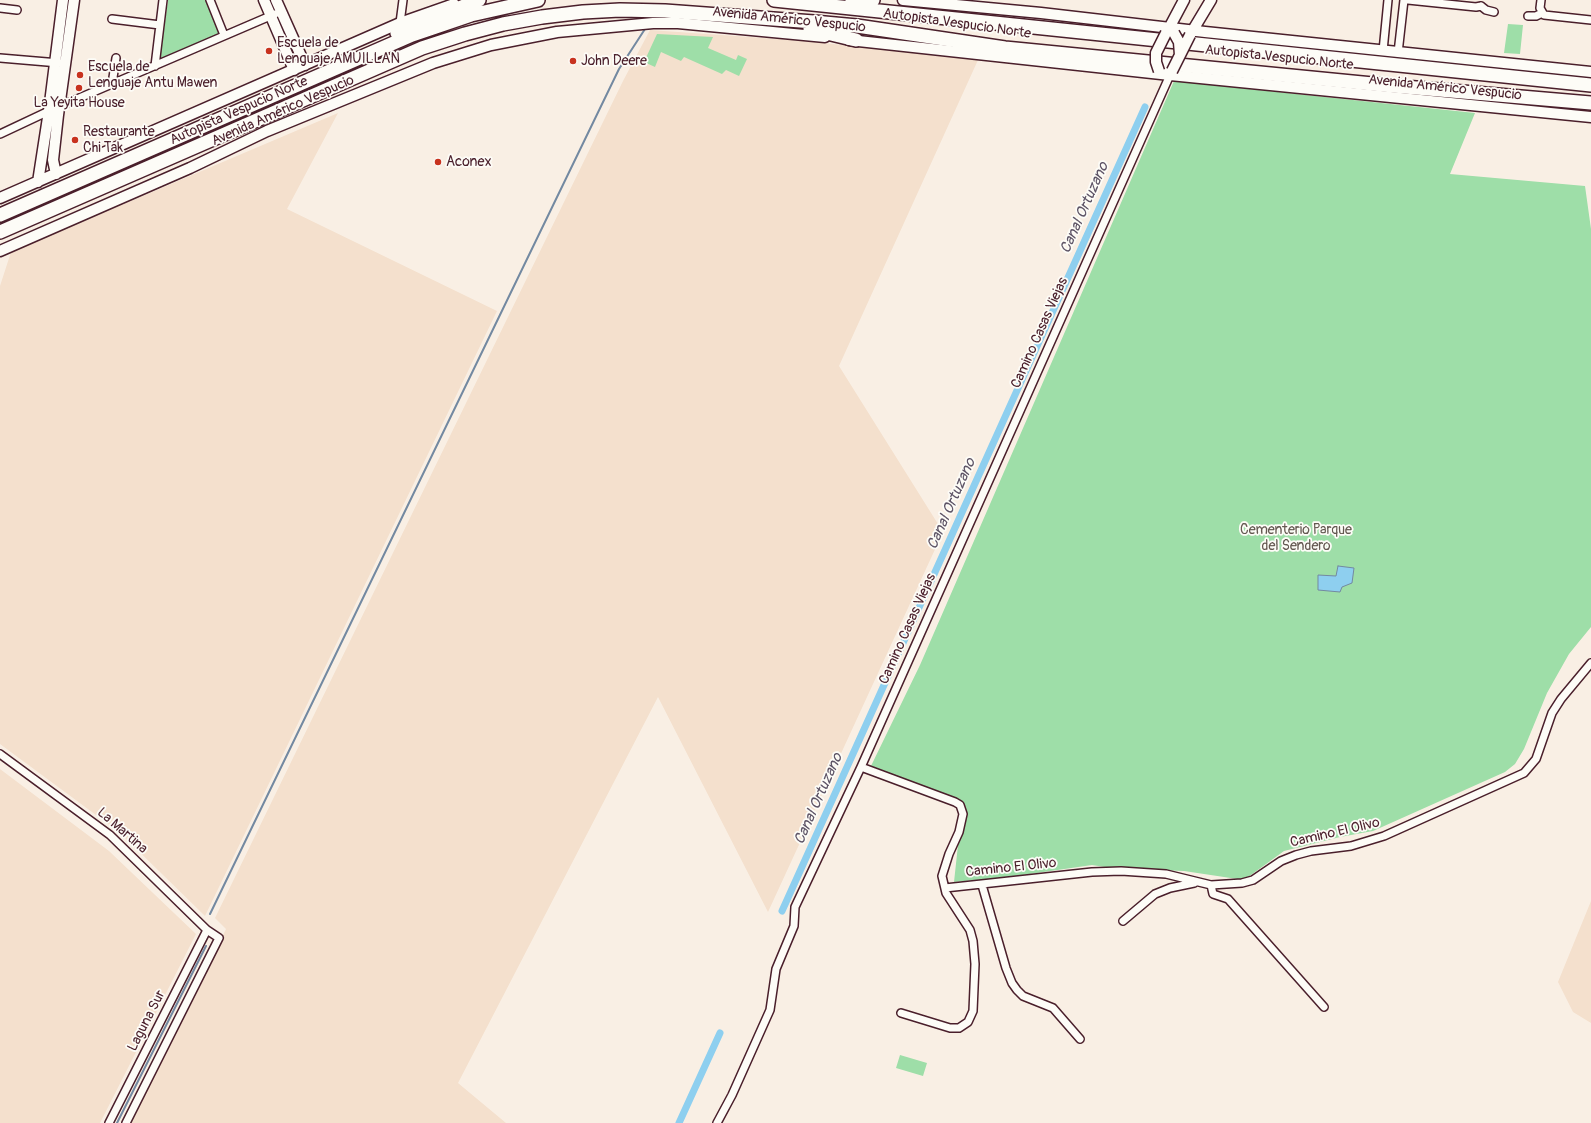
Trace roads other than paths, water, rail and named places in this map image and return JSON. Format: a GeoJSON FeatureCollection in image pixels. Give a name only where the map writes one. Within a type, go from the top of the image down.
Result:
{"type":"FeatureCollection","features":[{"type":"Feature","properties":{"kind":"highway"},"geometry":{"type":"LineString","coordinates":[[357,58],[396,33],[479,0]]}},
{"type":"Feature","properties":{"kind":"highway","name":"Autopista Vespucio Norte"},"geometry":{"type":"LineString","coordinates":[[0,214],[412,35],[485,12],[538,0]]}},
{"type":"Feature","properties":{"kind":"highway","name":"Autopista Vespucio Norte"},"geometry":{"type":"LineString","coordinates":[[774,0],[1591,85]]}},
{"type":"Feature","properties":{"kind":"highway"},"geometry":{"type":"LineString","coordinates":[[826,5],[852,4],[873,0]]}},
{"type":"Feature","properties":{"kind":"highway","name":"Autopista Vespucio Norte"},"geometry":{"type":"LineString","coordinates":[[0,233],[402,56],[484,29],[542,16],[601,11],[665,11],[857,26],[1005,48],[1393,86],[1591,103]]}},
{"type":"Feature","properties":{"kind":"highway"},"geometry":{"type":"LineString","coordinates":[[766,18],[856,40]]}},
{"type":"Feature","properties":{"kind":"main road"},"geometry":{"type":"LineString","coordinates":[[60,64],[63,0]]}},
{"type":"Feature","properties":{"kind":"main road"},"geometry":{"type":"LineString","coordinates":[[38,182],[54,109],[60,64],[74,0]]}},
{"type":"Feature","properties":{"kind":"main road"},"geometry":{"type":"LineString","coordinates":[[264,0],[294,70]]}},
{"type":"Feature","properties":{"kind":"main road"},"geometry":{"type":"LineString","coordinates":[[276,0],[305,65]]}},
{"type":"Feature","properties":{"kind":"main road"},"geometry":{"type":"LineString","coordinates":[[0,198],[400,23],[469,0]]}},
{"type":"Feature","properties":{"kind":"main road"},"geometry":{"type":"LineString","coordinates":[[902,0],[1170,31],[1591,72]]}},
{"type":"Feature","properties":{"kind":"main road"},"geometry":{"type":"LineString","coordinates":[[1184,0],[1170,31],[1156,53],[1156,62],[1165,75],[1180,55],[1191,33],[1211,0]]}},
{"type":"Feature","properties":{"kind":"main road","name":"Avenida Américo Vespucio"},"geometry":{"type":"LineString","coordinates":[[0,251],[190,168],[267,131],[433,63],[491,44],[557,32],[653,23],[678,23],[856,40],[1165,75],[1591,117]]}},
{"type":"Feature","properties":{"kind":"main road"},"geometry":{"type":"LineString","coordinates":[[1170,31],[1179,42],[1180,55]]}},
{"type":"Feature","properties":{"kind":"main road"},"geometry":{"type":"LineString","coordinates":[[54,109],[53,160],[56,174]]}},
{"type":"Feature","properties":{"kind":"street"},"geometry":{"type":"LineString","coordinates":[[155,66],[163,0]]}},
{"type":"Feature","properties":{"kind":"street"},"geometry":{"type":"LineString","coordinates":[[210,0],[224,35]]}},
{"type":"Feature","properties":{"kind":"street"},"geometry":{"type":"LineString","coordinates":[[400,23],[403,0]]}},
{"type":"Feature","properties":{"kind":"street"},"geometry":{"type":"LineString","coordinates":[[1383,51],[1388,0]]}},
{"type":"Feature","properties":{"kind":"street"},"geometry":{"type":"LineString","coordinates":[[1398,53],[1404,0]]}},
{"type":"Feature","properties":{"kind":"street"},"geometry":{"type":"LineString","coordinates":[[1408,0],[1432,1],[1476,7],[1483,3],[1486,10],[1494,12]]}},
{"type":"Feature","properties":{"kind":"street"},"geometry":{"type":"LineString","coordinates":[[1541,0],[1540,8],[1542,14]]}},
{"type":"Feature","properties":{"kind":"street"},"geometry":{"type":"LineString","coordinates":[[0,8],[17,10]]}},
{"type":"Feature","properties":{"kind":"street"},"geometry":{"type":"LineString","coordinates":[[0,134],[54,109],[281,11]]}},
{"type":"Feature","properties":{"kind":"street"},"geometry":{"type":"LineString","coordinates":[[1528,16],[1542,14],[1591,20]]}},
{"type":"Feature","properties":{"kind":"street"},"geometry":{"type":"LineString","coordinates":[[112,19],[160,25]]}},
{"type":"Feature","properties":{"kind":"street"},"geometry":{"type":"LineString","coordinates":[[0,58],[60,64]]}},
{"type":"Feature","properties":{"kind":"street"},"geometry":{"type":"LineString","coordinates":[[112,84],[116,58]]}},
{"type":"Feature","properties":{"kind":"street","name":"Camino Casas Viejas"},"geometry":{"type":"LineString","coordinates":[[717,1123],[732,1095],[770,1010],[776,969],[794,926],[795,907],[861,767],[1165,75]]}},
{"type":"Feature","properties":{"kind":"street","name":"Camino El Olivo"},"geometry":{"type":"LineString","coordinates":[[945,888],[1092,872],[1121,871],[1166,874],[1211,885],[1242,883],[1253,880],[1281,861],[1296,854],[1352,846],[1384,836],[1519,777],[1536,759],[1552,713],[1561,699],[1591,662]]}},
{"type":"Feature","properties":{"kind":"street","name":"La Martina"},"geometry":{"type":"LineString","coordinates":[[0,754],[116,840],[207,930],[219,938]]}},
{"type":"Feature","properties":{"kind":"street","name":"Camino El Olivo"},"geometry":{"type":"LineString","coordinates":[[861,767],[955,802],[962,808],[963,817],[959,832],[949,854],[942,876],[945,888],[954,907],[970,930],[973,941],[975,964],[972,1011],[968,1022],[959,1028],[950,1028],[901,1013]]}},
{"type":"Feature","properties":{"kind":"street"},"geometry":{"type":"LineString","coordinates":[[1123,921],[1155,894],[1170,888],[1196,882]]}},
{"type":"Feature","properties":{"kind":"street"},"geometry":{"type":"LineString","coordinates":[[982,884],[1006,968],[1014,987],[1020,994],[1029,1000],[1053,1008],[1080,1039]]}},
{"type":"Feature","properties":{"kind":"street"},"geometry":{"type":"LineString","coordinates":[[1211,885],[1213,894],[1228,900],[1324,1007]]}},
{"type":"Feature","properties":{"kind":"street","name":"Laguna Sur"},"geometry":{"type":"LineString","coordinates":[[126,1123],[152,1054],[207,930]]}},
{"type":"Feature","properties":{"kind":"street","name":"Laguna Sur"},"geometry":{"type":"LineString","coordinates":[[109,1123],[152,1054],[219,938]]}},
{"type":"Feature","properties":{"kind":"water"},"geometry":{"type":"Polygon","coordinates":[[[1338,566],[1354,568],[1352,583],[1342,587],[1340,592],[1318,590],[1318,575],[1336,576],[1338,566]]]}},
{"type":"Feature","properties":{"kind":"waterway"},"geometry":{"type":"LineString","coordinates":[[210,914],[619,69],[645,29]]}},
{"type":"Feature","properties":{"kind":"waterway","name":"Canal Ortuzano"},"geometry":{"type":"LineString","coordinates":[[782,911],[1145,107]]}},
{"type":"Feature","properties":{"kind":"waterway"},"geometry":{"type":"LineString","coordinates":[[117,1123],[206,946]]}},
{"type":"Feature","properties":{"kind":"waterway","name":"Canal Ortuzano"},"geometry":{"type":"LineString","coordinates":[[679,1123],[720,1033]]}},
{"type":"Feature","properties":{"kind":"place","name":"Escuela de Lenguaje AMUILLAN"},"geometry":{"type":"Point","coordinates":[269,51]}},
{"type":"Feature","properties":{"kind":"place","name":"John Deere"},"geometry":{"type":"Point","coordinates":[573,61]}},
{"type":"Feature","properties":{"kind":"place","name":"Escuela de Lenguaje Antu Mawen"},"geometry":{"type":"Point","coordinates":[80,75]}},
{"type":"Feature","properties":{"kind":"place","name":"La Yeyita House"},"geometry":{"type":"Point","coordinates":[79,88]}},
{"type":"Feature","properties":{"kind":"place","name":"Restaurante Chi Tak"},"geometry":{"type":"Point","coordinates":[75,140]}},
{"type":"Feature","properties":{"kind":"place","name":"Aconex"},"geometry":{"type":"Point","coordinates":[438,162]}},
{"type":"Feature","properties":{"kind":"park label","name":"Cementerio Parque del Sendero"},"geometry":{"type":"Point","coordinates":[1296,538]}}]}
